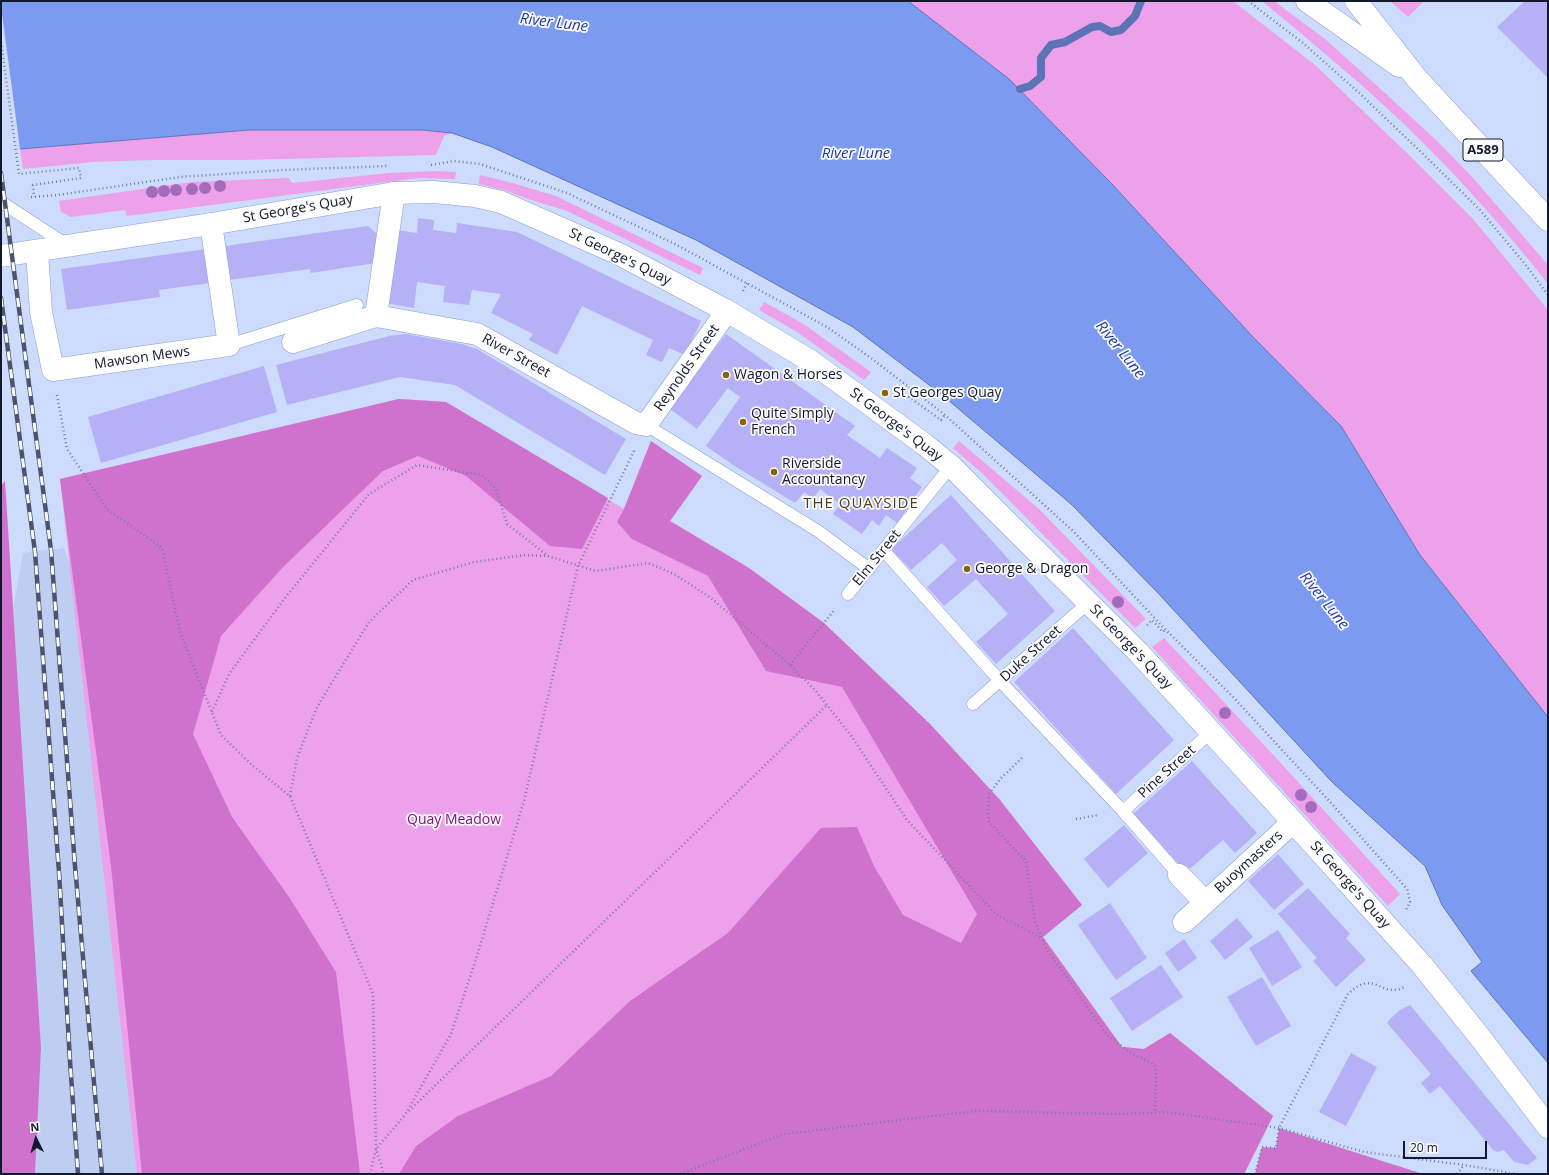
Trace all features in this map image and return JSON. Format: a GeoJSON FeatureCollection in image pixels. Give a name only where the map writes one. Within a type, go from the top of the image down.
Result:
{"type":"FeatureCollection","features":[{"type":"Feature","properties":{"kind":"street","name":"A589"},"geometry":{"type":"LineString","coordinates":[[1307,1],[1418,80]]}},
{"type":"Feature","properties":{"kind":"street","name":"A589"},"geometry":{"type":"LineString","coordinates":[[1356,1],[1418,80],[1548,220]]}},
{"type":"Feature","properties":{"kind":"street","name":"St George's Quay"},"geometry":{"type":"LineString","coordinates":[[1,256],[211,224],[394,193],[434,192],[475,196],[501,202],[619,254],[727,311],[810,360],[950,466],[1138,652],[1428,973],[1480,1036],[1548,1127]]}},
{"type":"Feature","properties":{"kind":"street"},"geometry":{"type":"LineString","coordinates":[[367,310],[394,193]]}},
{"type":"Feature","properties":{"kind":"street"},"geometry":{"type":"LineString","coordinates":[[211,224],[229,345]]}},
{"type":"Feature","properties":{"kind":"street"},"geometry":{"type":"LineString","coordinates":[[37,251],[42,312],[53,370]]}},
{"type":"Feature","properties":{"kind":"street","name":"River Street"},"geometry":{"type":"LineString","coordinates":[[293,342],[367,310],[477,334],[636,423],[646,425]]}},
{"type":"Feature","properties":{"kind":"street","name":"Reynolds Street"},"geometry":{"type":"LineString","coordinates":[[646,425],[727,311]]}},
{"type":"Feature","properties":{"kind":"street","name":"Mawson Mews"},"geometry":{"type":"LineString","coordinates":[[53,370],[229,345]]}},
{"type":"Feature","properties":{"kind":"street","name":"Buoymasters"},"geometry":{"type":"LineString","coordinates":[[1184,922],[1293,822]]}},
{"type":"Feature","properties":{"kind":"street","name":"Buoymasters"},"geometry":{"type":"LineString","coordinates":[[1179,875],[1205,902]]}},
{"type":"Feature","properties":{"kind":"lane"},"geometry":{"type":"LineString","coordinates":[[1,202],[68,246]]}},
{"type":"Feature","properties":{"kind":"lane"},"geometry":{"type":"LineString","coordinates":[[229,345],[367,310]]}},
{"type":"Feature","properties":{"kind":"lane"},"geometry":{"type":"LineString","coordinates":[[646,425],[818,531],[869,569]]}},
{"type":"Feature","properties":{"kind":"lane","name":"Elm Street"},"geometry":{"type":"LineString","coordinates":[[848,594],[884,551],[950,466]]}},
{"type":"Feature","properties":{"kind":"lane"},"geometry":{"type":"LineString","coordinates":[[884,551],[1000,681],[1123,811],[1179,875]]}},
{"type":"Feature","properties":{"kind":"lane","name":"Duke Street"},"geometry":{"type":"LineString","coordinates":[[973,704],[1088,603]]}},
{"type":"Feature","properties":{"kind":"lane","name":"Pine Street"},"geometry":{"type":"LineString","coordinates":[[1123,811],[1211,732]]}},
{"type":"Feature","properties":{"kind":"path"},"geometry":{"type":"LineString","coordinates":[[1248,1],[1308,48],[1357,91],[1480,210],[1525,264],[1548,296]]}},
{"type":"Feature","properties":{"kind":"path"},"geometry":{"type":"LineString","coordinates":[[1,42],[19,174],[79,168],[81,178],[33,185],[34,197]]}},
{"type":"Feature","properties":{"kind":"path"},"geometry":{"type":"LineString","coordinates":[[430,165],[454,161],[480,164],[568,193],[675,244],[828,327],[914,390],[945,415],[1073,531],[1332,804],[1407,890],[1410,902]]}},
{"type":"Feature","properties":{"kind":"path"},"geometry":{"type":"LineString","coordinates":[[48,196],[180,177],[283,170],[391,166]]}},
{"type":"Feature","properties":{"kind":"path"},"geometry":{"type":"LineString","coordinates":[[742,294],[747,283]]}},
{"type":"Feature","properties":{"kind":"path"},"geometry":{"type":"LineString","coordinates":[[53,370],[67,449],[108,509],[162,548],[180,632],[221,735],[253,766],[290,796],[373,994],[376,1149],[370,1174]]}},
{"type":"Feature","properties":{"kind":"path"},"geometry":{"type":"LineString","coordinates":[[914,390],[910,396],[941,420],[945,415]]}},
{"type":"Feature","properties":{"kind":"path"},"geometry":{"type":"LineString","coordinates":[[405,1115],[451,1034],[476,959],[524,801],[578,566],[646,425]]}},
{"type":"Feature","properties":{"kind":"path"},"geometry":{"type":"LineString","coordinates":[[212,712],[229,674],[284,598],[369,494],[416,465],[482,475],[496,489],[507,524],[548,556]]}},
{"type":"Feature","properties":{"kind":"path"},"geometry":{"type":"LineString","coordinates":[[290,796],[297,758],[317,707],[369,622],[413,580],[474,562],[525,556],[548,556],[596,571],[648,563],[674,574],[711,598],[790,665],[816,691],[852,737],[907,820],[996,914],[1041,938]]}},
{"type":"Feature","properties":{"kind":"path"},"geometry":{"type":"LineString","coordinates":[[790,665],[848,594]]}},
{"type":"Feature","properties":{"kind":"path"},"geometry":{"type":"LineString","coordinates":[[1146,626],[1152,620],[1163,632],[1165,629]]}},
{"type":"Feature","properties":{"kind":"path"},"geometry":{"type":"LineString","coordinates":[[376,1149],[405,1115],[827,705]]}},
{"type":"Feature","properties":{"kind":"path"},"geometry":{"type":"LineString","coordinates":[[1022,758],[1001,778],[989,794],[988,820],[1026,861],[1035,922],[1046,948],[1107,1035],[1131,1054],[1154,1064],[1156,1071],[1155,1113]]}},
{"type":"Feature","properties":{"kind":"path"},"geometry":{"type":"LineString","coordinates":[[1255,1174],[1262,1147],[1276,1148],[1279,1128],[1348,994],[1355,987],[1365,982],[1372,982],[1383,988],[1400,990],[1428,973]]}},
{"type":"Feature","properties":{"kind":"path"},"geometry":{"type":"LineString","coordinates":[[680,1174],[784,1134],[976,1111],[1120,1114],[1167,1112],[1279,1128],[1364,1152],[1464,1165],[1517,1174]]}},
{"type":"Feature","properties":{"kind":"path"},"geometry":{"type":"LineString","coordinates":[[376,1149],[384,1174]]}},
{"type":"Feature","properties":{"kind":"path"},"geometry":{"type":"LineString","coordinates":[[1457,1174],[1464,1165]]}},
{"type":"Feature","properties":{"kind":"shaded area"},"geometry":{"type":"Polygon","coordinates":[[[399,399],[446,402],[608,498],[582,549],[550,546],[466,476],[418,456],[383,471],[283,567],[221,636],[193,734],[232,817],[289,897],[336,972],[360,1174],[142,1174],[111,866],[60,479],[399,399]]]}},
{"type":"Feature","properties":{"kind":"shaded area"},"geometry":{"type":"Polygon","coordinates":[[[651,441],[702,476],[670,521],[749,568],[824,623],[930,724],[1000,800],[1082,905],[1043,937],[1122,1047],[1144,1049],[1170,1033],[1273,1116],[1244,1174],[399,1174],[416,1146],[458,1116],[551,1076],[630,1001],[728,933],[821,828],[857,827],[874,866],[903,915],[961,943],[977,914],[842,687],[766,671],[708,576],[632,539],[617,522],[624,509],[651,441]]]}},
{"type":"Feature","properties":{"kind":"shaded area"},"geometry":{"type":"Polygon","coordinates":[[[5,481],[41,1048],[35,1174],[1,1174],[1,486],[5,481]]]}},
{"type":"Feature","properties":{"kind":"shaded area"},"geometry":{"type":"Polygon","coordinates":[[[64,548],[101,655],[159,1174],[35,1174],[41,1048],[13,609],[23,553],[64,548]]]}},
{"type":"Feature","properties":{"kind":"shaded area"},"geometry":{"type":"Polygon","coordinates":[[[1279,1128],[1423,1174],[1255,1174],[1262,1147],[1276,1148],[1279,1128]]]}},
{"type":"Feature","properties":{"kind":"green space"},"geometry":{"type":"Polygon","coordinates":[[[908,1],[1233,1],[1315,65],[1473,219],[1548,310],[1548,717],[1420,555],[1341,426],[1253,337],[1111,183],[1009,79],[908,1]]]}},
{"type":"Feature","properties":{"kind":"green space"},"geometry":{"type":"Polygon","coordinates":[[[1262,1],[1274,1],[1325,39],[1437,141],[1474,179],[1548,265],[1548,284],[1479,202],[1423,143],[1352,77],[1262,1]]]}},
{"type":"Feature","properties":{"kind":"green space"},"geometry":{"type":"Polygon","coordinates":[[[1390,1],[1424,1],[1408,17],[1390,1]]]}},
{"type":"Feature","properties":{"kind":"green space"},"geometry":{"type":"Polygon","coordinates":[[[249,130],[422,130],[452,133],[444,136],[436,155],[93,162],[23,169],[20,149],[249,130]]]}},
{"type":"Feature","properties":{"kind":"green space"},"geometry":{"type":"Polygon","coordinates":[[[435,171],[456,172],[455,179],[418,178],[127,216],[125,210],[71,217],[61,212],[59,201],[191,182],[289,178],[292,183],[389,173],[435,171]]]}},
{"type":"Feature","properties":{"kind":"green space"},"geometry":{"type":"Polygon","coordinates":[[[480,175],[556,196],[703,268],[700,275],[567,211],[507,191],[479,184],[480,175]]]}},
{"type":"Feature","properties":{"kind":"green space"},"geometry":{"type":"Polygon","coordinates":[[[764,302],[802,323],[871,372],[864,380],[797,332],[759,310],[764,302]]]}},
{"type":"Feature","properties":{"kind":"green space","name":"Quay Meadow"},"geometry":{"type":"Polygon","coordinates":[[[399,399],[446,402],[624,509],[651,441],[702,476],[670,521],[749,568],[824,623],[930,724],[1000,800],[1082,905],[1043,937],[1122,1047],[1144,1049],[1170,1033],[1273,1116],[1244,1174],[137,1174],[60,479],[399,399]]]}},
{"type":"Feature","properties":{"kind":"green space"},"geometry":{"type":"Polygon","coordinates":[[[959,441],[1039,509],[1146,619],[1135,628],[984,475],[953,448],[959,441]]]}},
{"type":"Feature","properties":{"kind":"green space"},"geometry":{"type":"Polygon","coordinates":[[[1164,638],[1400,894],[1388,906],[1152,647],[1164,638]]]}},
{"type":"Feature","properties":{"kind":"water","name":"River Lune"},"geometry":{"type":"Polygon","coordinates":[[[1,1],[908,1],[1009,79],[1111,183],[1253,337],[1341,426],[1420,555],[1548,717],[1548,1063],[1471,971],[1482,962],[1442,905],[1425,866],[1332,782],[1158,593],[1071,504],[941,394],[853,327],[696,240],[492,147],[452,133],[422,130],[249,130],[20,149],[1,142],[1,1]]]}},
{"type":"Feature","properties":{"kind":"pier"},"geometry":{"type":"Polygon","coordinates":[[[1,6],[20,149],[21,151],[1,145],[1,6]]]}},
{"type":"Feature","properties":{"kind":"building"},"geometry":{"type":"Polygon","coordinates":[[[1525,1],[1548,1],[1548,78],[1497,27],[1525,1]]]}},
{"type":"Feature","properties":{"kind":"building"},"geometry":{"type":"Polygon","coordinates":[[[418,218],[434,220],[433,230],[456,233],[457,223],[517,232],[701,321],[685,355],[669,348],[662,362],[646,355],[653,340],[582,306],[557,355],[529,340],[533,334],[491,313],[501,294],[472,290],[469,305],[443,302],[445,286],[417,282],[414,308],[386,303],[396,230],[417,233],[418,218]]]}},
{"type":"Feature","properties":{"kind":"building"},"geometry":{"type":"Polygon","coordinates":[[[368,226],[378,235],[375,263],[311,273],[310,269],[229,280],[225,246],[368,226]]]}},
{"type":"Feature","properties":{"kind":"building"},"geometry":{"type":"Polygon","coordinates":[[[206,249],[210,283],[159,290],[160,297],[67,310],[61,269],[206,249]]]}},
{"type":"Feature","properties":{"kind":"building"},"geometry":{"type":"Polygon","coordinates":[[[406,334],[462,344],[477,349],[626,439],[605,475],[455,385],[400,377],[287,405],[276,365],[389,336],[406,334]]]}},
{"type":"Feature","properties":{"kind":"building"},"geometry":{"type":"Polygon","coordinates":[[[726,334],[855,426],[847,435],[880,458],[887,448],[917,468],[910,478],[922,487],[897,523],[886,515],[879,526],[872,520],[862,534],[833,514],[840,504],[820,489],[813,499],[804,492],[795,503],[733,465],[706,446],[740,397],[728,388],[697,429],[670,409],[726,334]]]}},
{"type":"Feature","properties":{"kind":"building"},"geometry":{"type":"Polygon","coordinates":[[[264,366],[277,412],[101,463],[88,417],[264,366]]]}},
{"type":"Feature","properties":{"kind":"building"},"geometry":{"type":"Polygon","coordinates":[[[951,495],[1055,611],[996,664],[976,642],[1008,614],[976,579],[944,606],[927,587],[957,560],[942,543],[911,570],[891,549],[951,495]]]}},
{"type":"Feature","properties":{"kind":"building"},"geometry":{"type":"Polygon","coordinates":[[[1073,628],[1174,740],[1116,794],[1014,682],[1073,628]]]}},
{"type":"Feature","properties":{"kind":"building"},"geometry":{"type":"Polygon","coordinates":[[[1192,761],[1257,833],[1235,853],[1223,840],[1186,872],[1133,814],[1192,761]]]}},
{"type":"Feature","properties":{"kind":"building"},"geometry":{"type":"Polygon","coordinates":[[[1124,825],[1148,853],[1108,888],[1084,859],[1124,825]]]}},
{"type":"Feature","properties":{"kind":"building"},"geometry":{"type":"Polygon","coordinates":[[[1278,854],[1304,884],[1274,910],[1248,881],[1278,854]]]}},
{"type":"Feature","properties":{"kind":"building"},"geometry":{"type":"Polygon","coordinates":[[[1308,888],[1350,934],[1346,938],[1366,960],[1336,987],[1313,961],[1317,958],[1278,914],[1308,888]]]}},
{"type":"Feature","properties":{"kind":"building"},"geometry":{"type":"Polygon","coordinates":[[[1110,903],[1147,958],[1116,980],[1078,925],[1110,903]]]}},
{"type":"Feature","properties":{"kind":"building"},"geometry":{"type":"Polygon","coordinates":[[[1237,918],[1253,937],[1225,960],[1210,941],[1237,918]]]}},
{"type":"Feature","properties":{"kind":"building"},"geometry":{"type":"Polygon","coordinates":[[[1278,930],[1302,967],[1272,986],[1249,948],[1278,930]]]}},
{"type":"Feature","properties":{"kind":"building"},"geometry":{"type":"Polygon","coordinates":[[[1184,939],[1197,958],[1178,972],[1165,953],[1184,939]]]}},
{"type":"Feature","properties":{"kind":"building"},"geometry":{"type":"Polygon","coordinates":[[[1161,965],[1183,997],[1132,1031],[1110,998],[1161,965]]]}},
{"type":"Feature","properties":{"kind":"building"},"geometry":{"type":"Polygon","coordinates":[[[1262,977],[1291,1026],[1256,1046],[1227,997],[1262,977]]]}},
{"type":"Feature","properties":{"kind":"building"},"geometry":{"type":"Polygon","coordinates":[[[1410,1005],[1537,1158],[1528,1165],[1514,1162],[1504,1150],[1498,1152],[1493,1150],[1440,1086],[1430,1094],[1421,1083],[1431,1074],[1387,1023],[1400,1010],[1410,1005]]]}},
{"type":"Feature","properties":{"kind":"building"},"geometry":{"type":"Polygon","coordinates":[[[1351,1053],[1377,1067],[1346,1126],[1319,1112],[1351,1053]]]}},
{"type":"Feature","properties":{"kind":"waterway"},"geometry":{"type":"LineString","coordinates":[[1020,89],[1030,86],[1041,77],[1041,58],[1051,45],[1065,42],[1092,27],[1100,26],[1111,32],[1121,30],[1135,16],[1141,1]]}},
{"type":"Feature","properties":{"kind":"railway"},"geometry":{"type":"LineString","coordinates":[[1,173],[51,550],[75,866],[102,1174]]}},
{"type":"Feature","properties":{"kind":"railway"},"geometry":{"type":"LineString","coordinates":[[1,298],[35,552],[59,872],[78,1174]]}},
{"type":"Feature","properties":{"kind":"place","name":"Wagon & Horses"},"geometry":{"type":"Point","coordinates":[726,375]}},
{"type":"Feature","properties":{"kind":"place","name":"St Georges Quay"},"geometry":{"type":"Point","coordinates":[885,393]}},
{"type":"Feature","properties":{"kind":"place","name":"Quite Simply French"},"geometry":{"type":"Point","coordinates":[743,422]}},
{"type":"Feature","properties":{"kind":"place","name":"Riverside Accountancy"},"geometry":{"type":"Point","coordinates":[774,472]}},
{"type":"Feature","properties":{"kind":"place","name":"George & Dragon"},"geometry":{"type":"Point","coordinates":[967,569]}},
{"type":"Feature","properties":{"kind":"district","name":"THE QUAYSIDE"},"geometry":{"type":"Point","coordinates":[861,504]}}]}
